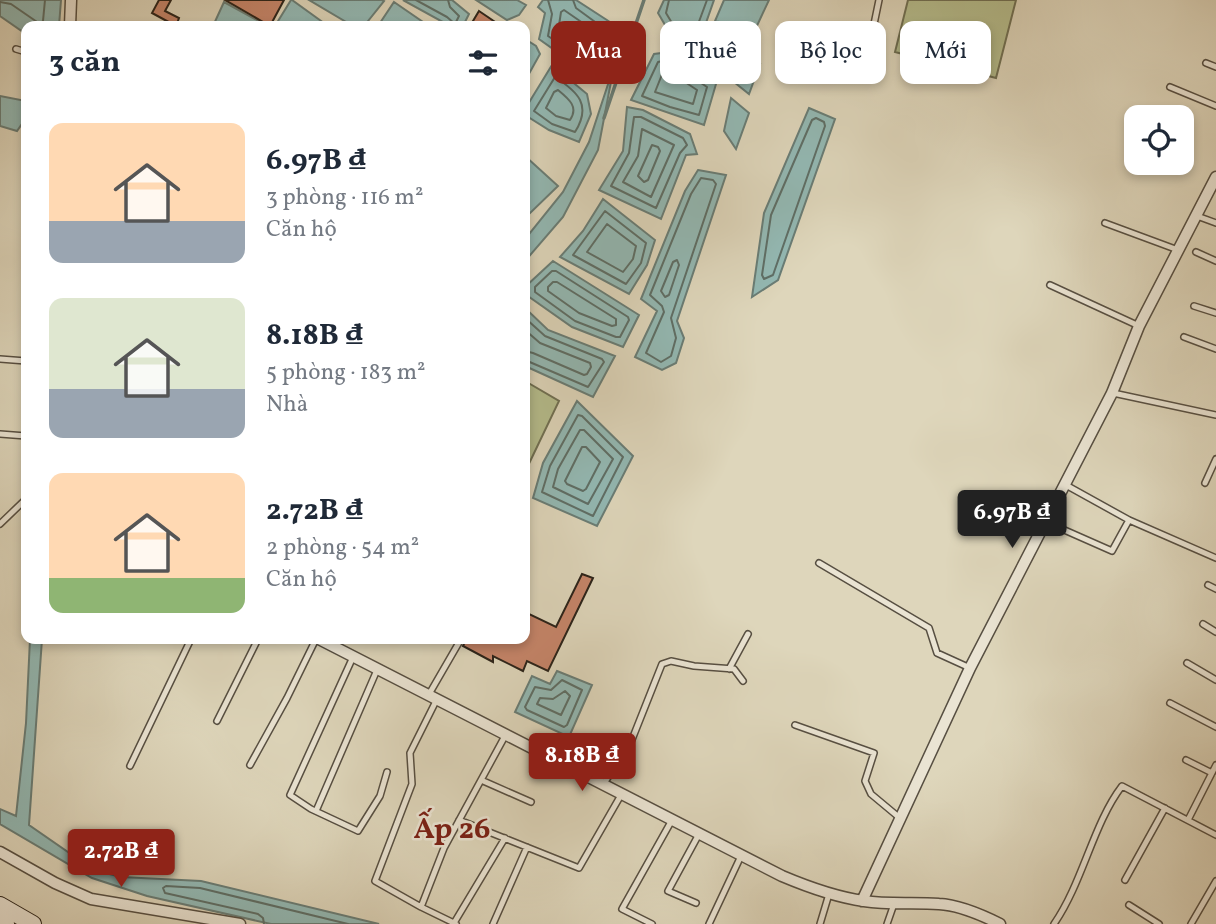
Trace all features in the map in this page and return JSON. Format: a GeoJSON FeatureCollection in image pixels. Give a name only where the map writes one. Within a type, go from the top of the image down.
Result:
{"type":"FeatureCollection","features":[{"type":"Feature","properties":{"kind":"main road"},"geometry":{"type":"LineString","coordinates":[[0,905],[33,924]]}},
{"type":"Feature","properties":{"kind":"main road"},"geometry":{"type":"LineString","coordinates":[[0,921],[6,924]]}},
{"type":"Feature","properties":{"kind":"street"},"geometry":{"type":"LineString","coordinates":[[70,21],[71,0]]}},
{"type":"Feature","properties":{"kind":"street"},"geometry":{"type":"LineString","coordinates":[[862,901],[970,668],[1112,393],[1139,326],[1216,177]]}},
{"type":"Feature","properties":{"kind":"street"},"geometry":{"type":"LineString","coordinates":[[327,644],[782,876],[829,894],[894,904],[942,904],[978,919],[1000,924]]}},
{"type":"Feature","properties":{"kind":"street"},"geometry":{"type":"LineString","coordinates":[[0,852],[55,883],[91,899],[240,924]]}},
{"type":"Feature","properties":{"kind":"lane"},"geometry":{"type":"LineString","coordinates":[[875,21],[879,0]]}},
{"type":"Feature","properties":{"kind":"lane"},"geometry":{"type":"LineString","coordinates":[[16,49],[21,50]]}},
{"type":"Feature","properties":{"kind":"lane"},"geometry":{"type":"LineString","coordinates":[[1206,63],[1216,68]]}},
{"type":"Feature","properties":{"kind":"lane"},"geometry":{"type":"LineString","coordinates":[[1170,87],[1216,106]]}},
{"type":"Feature","properties":{"kind":"lane"},"geometry":{"type":"LineString","coordinates":[[1197,216],[1216,223]]}},
{"type":"Feature","properties":{"kind":"lane"},"geometry":{"type":"LineString","coordinates":[[1105,223],[1179,251]]}},
{"type":"Feature","properties":{"kind":"lane"},"geometry":{"type":"LineString","coordinates":[[1196,252],[1216,261]]}},
{"type":"Feature","properties":{"kind":"lane"},"geometry":{"type":"LineString","coordinates":[[1050,285],[1139,326]]}},
{"type":"Feature","properties":{"kind":"lane"},"geometry":{"type":"LineString","coordinates":[[1194,306],[1216,313]]}},
{"type":"Feature","properties":{"kind":"lane"},"geometry":{"type":"LineString","coordinates":[[1184,337],[1216,349]]}},
{"type":"Feature","properties":{"kind":"lane"},"geometry":{"type":"LineString","coordinates":[[0,359],[21,361]]}},
{"type":"Feature","properties":{"kind":"lane"},"geometry":{"type":"LineString","coordinates":[[1112,393],[1216,415]]}},
{"type":"Feature","properties":{"kind":"lane"},"geometry":{"type":"LineString","coordinates":[[0,434],[21,436]]}},
{"type":"Feature","properties":{"kind":"lane"},"geometry":{"type":"LineString","coordinates":[[1205,483],[1216,459]]}},
{"type":"Feature","properties":{"kind":"lane"},"geometry":{"type":"LineString","coordinates":[[1064,484],[1129,520],[1216,558]]}},
{"type":"Feature","properties":{"kind":"lane"},"geometry":{"type":"LineString","coordinates":[[0,524],[21,504]]}},
{"type":"Feature","properties":{"kind":"lane"},"geometry":{"type":"LineString","coordinates":[[1044,521],[1112,551],[1129,520]]}},
{"type":"Feature","properties":{"kind":"lane"},"geometry":{"type":"LineString","coordinates":[[819,563],[929,628],[937,653],[970,668]]}},
{"type":"Feature","properties":{"kind":"lane"},"geometry":{"type":"LineString","coordinates":[[1208,585],[1216,589]]}},
{"type":"Feature","properties":{"kind":"lane"},"geometry":{"type":"LineString","coordinates":[[1203,624],[1216,632]]}},
{"type":"Feature","properties":{"kind":"lane"},"geometry":{"type":"LineString","coordinates":[[729,669],[748,634]]}},
{"type":"Feature","properties":{"kind":"lane"},"geometry":{"type":"LineString","coordinates":[[130,766],[189,644]]}},
{"type":"Feature","properties":{"kind":"lane"},"geometry":{"type":"LineString","coordinates":[[216,721],[255,644]]}},
{"type":"Feature","properties":{"kind":"lane"},"geometry":{"type":"LineString","coordinates":[[250,765],[314,644]]}},
{"type":"Feature","properties":{"kind":"lane"},"geometry":{"type":"LineString","coordinates":[[459,644],[410,753],[412,784],[375,881],[455,924],[505,838]]}},
{"type":"Feature","properties":{"kind":"lane"},"geometry":{"type":"LineString","coordinates":[[353,657],[290,795],[358,831],[380,796],[387,772]]}},
{"type":"Feature","properties":{"kind":"lane"},"geometry":{"type":"LineString","coordinates":[[603,785],[631,741],[662,664],[671,661],[734,669],[743,681]]}},
{"type":"Feature","properties":{"kind":"lane"},"geometry":{"type":"LineString","coordinates":[[1187,663],[1216,680]]}},
{"type":"Feature","properties":{"kind":"lane"},"geometry":{"type":"LineString","coordinates":[[316,811],[377,670]]}},
{"type":"Feature","properties":{"kind":"lane"},"geometry":{"type":"LineString","coordinates":[[1170,702],[1216,727]]}},
{"type":"Feature","properties":{"kind":"lane"},"geometry":{"type":"LineString","coordinates":[[796,725],[874,753],[865,781],[871,794],[901,819]]}},
{"type":"Feature","properties":{"kind":"lane"},"geometry":{"type":"LineString","coordinates":[[421,907],[444,848],[505,736]]}},
{"type":"Feature","properties":{"kind":"lane"},"geometry":{"type":"LineString","coordinates":[[1186,760],[1212,773]]}},
{"type":"Feature","properties":{"kind":"lane"},"geometry":{"type":"LineString","coordinates":[[1188,820],[1216,765]]}},
{"type":"Feature","properties":{"kind":"lane"},"geometry":{"type":"LineString","coordinates":[[481,780],[531,802]]}},
{"type":"Feature","properties":{"kind":"lane"},"geometry":{"type":"LineString","coordinates":[[1054,924],[1066,907],[1121,787],[1124,786],[1216,835]]}},
{"type":"Feature","properties":{"kind":"lane"},"geometry":{"type":"LineString","coordinates":[[459,820],[579,868],[621,795]]}},
{"type":"Feature","properties":{"kind":"lane"},"geometry":{"type":"LineString","coordinates":[[1125,880],[1165,808]]}},
{"type":"Feature","properties":{"kind":"lane"},"geometry":{"type":"LineString","coordinates":[[652,924],[638,921],[622,909],[672,820]]}},
{"type":"Feature","properties":{"kind":"lane"},"geometry":{"type":"LineString","coordinates":[[696,903],[668,891],[699,834]]}},
{"type":"Feature","properties":{"kind":"lane"},"geometry":{"type":"LineString","coordinates":[[493,924],[527,846]]}},
{"type":"Feature","properties":{"kind":"lane"},"geometry":{"type":"LineString","coordinates":[[709,924],[741,856]]}},
{"type":"Feature","properties":{"kind":"lane"},"geometry":{"type":"LineString","coordinates":[[1191,924],[1216,881]]}},
{"type":"Feature","properties":{"kind":"lane"},"geometry":{"type":"LineString","coordinates":[[820,924],[829,894]]}},
{"type":"Feature","properties":{"kind":"lane"},"geometry":{"type":"LineString","coordinates":[[887,924],[894,904]]}},
{"type":"Feature","properties":{"kind":"lane"},"geometry":{"type":"LineString","coordinates":[[1129,905],[1159,924]]}},
{"type":"Feature","properties":{"kind":"green space"},"geometry":{"type":"Polygon","coordinates":[[[908,0],[1016,0],[996,78],[991,77],[991,21],[903,21],[908,0]]]}},
{"type":"Feature","properties":{"kind":"green space"},"geometry":{"type":"Polygon","coordinates":[[[900,32],[900,53],[895,52],[900,32]]]}},
{"type":"Feature","properties":{"kind":"green space"},"geometry":{"type":"Polygon","coordinates":[[[530,384],[559,401],[530,462],[530,384]]]}},
{"type":"Feature","properties":{"kind":"water"},"geometry":{"type":"Polygon","coordinates":[[[0,0],[61,0],[59,21],[21,21],[21,31],[0,16],[0,0]]]}},
{"type":"Feature","properties":{"kind":"water"},"geometry":{"type":"Polygon","coordinates":[[[292,0],[321,21],[278,21],[292,0]]]}},
{"type":"Feature","properties":{"kind":"water"},"geometry":{"type":"Polygon","coordinates":[[[309,0],[384,1],[368,21],[345,21],[309,0]]]}},
{"type":"Feature","properties":{"kind":"water"},"geometry":{"type":"Polygon","coordinates":[[[403,0],[452,0],[469,14],[466,21],[441,21],[403,0]]]}},
{"type":"Feature","properties":{"kind":"water"},"geometry":{"type":"Polygon","coordinates":[[[476,0],[517,0],[526,5],[519,15],[507,20],[476,0]]]}},
{"type":"Feature","properties":{"kind":"water"},"geometry":{"type":"Polygon","coordinates":[[[543,0],[576,0],[608,21],[551,21],[551,48],[539,39],[545,13],[538,7],[543,0]]]}},
{"type":"Feature","properties":{"kind":"water"},"geometry":{"type":"Polygon","coordinates":[[[664,0],[714,0],[707,21],[663,21],[658,13],[664,0]]]}},
{"type":"Feature","properties":{"kind":"water"},"geometry":{"type":"Polygon","coordinates":[[[724,0],[769,0],[759,21],[715,21],[724,0]]]}},
{"type":"Feature","properties":{"kind":"water"},"geometry":{"type":"Polygon","coordinates":[[[224,2],[259,21],[215,21],[224,2]]]}},
{"type":"Feature","properties":{"kind":"water"},"geometry":{"type":"Polygon","coordinates":[[[394,2],[422,21],[381,21],[394,2]]]}},
{"type":"Feature","properties":{"kind":"water"},"geometry":{"type":"Polygon","coordinates":[[[530,42],[536,46],[540,54],[530,72],[530,42]]]}},
{"type":"Feature","properties":{"kind":"water"},"geometry":{"type":"Polygon","coordinates":[[[660,53],[660,84],[716,84],[704,125],[631,100],[639,84],[646,84],[646,70],[654,54],[660,53]]]}},
{"type":"Feature","properties":{"kind":"water"},"geometry":{"type":"Polygon","coordinates":[[[551,67],[551,84],[575,84],[587,94],[591,114],[579,142],[549,130],[530,118],[530,101],[551,67]]]}},
{"type":"Feature","properties":{"kind":"water"},"geometry":{"type":"Polygon","coordinates":[[[608,84],[611,84],[598,150],[563,217],[530,255],[530,233],[563,192],[589,142],[608,84]]]}},
{"type":"Feature","properties":{"kind":"water"},"geometry":{"type":"Polygon","coordinates":[[[736,84],[753,84],[749,94],[736,84]]]}},
{"type":"Feature","properties":{"kind":"water"},"geometry":{"type":"Polygon","coordinates":[[[0,96],[21,100],[21,125],[17,131],[0,126],[0,96]]]}},
{"type":"Feature","properties":{"kind":"water"},"geometry":{"type":"Polygon","coordinates":[[[731,98],[749,113],[736,149],[724,131],[731,98]]]}},
{"type":"Feature","properties":{"kind":"water"},"geometry":{"type":"Polygon","coordinates":[[[627,107],[643,110],[690,134],[697,154],[686,155],[661,219],[599,190],[623,151],[627,107]]]}},
{"type":"Feature","properties":{"kind":"water"},"geometry":{"type":"Polygon","coordinates":[[[809,108],[835,119],[778,280],[752,297],[764,213],[809,108]]]}},
{"type":"Feature","properties":{"kind":"water"},"geometry":{"type":"Polygon","coordinates":[[[530,161],[558,186],[530,213],[530,161]]]}},
{"type":"Feature","properties":{"kind":"water"},"geometry":{"type":"Polygon","coordinates":[[[698,170],[726,175],[677,321],[684,338],[676,363],[662,370],[635,357],[657,311],[641,299],[685,191],[698,170]]]}},
{"type":"Feature","properties":{"kind":"water"},"geometry":{"type":"Polygon","coordinates":[[[603,199],[655,240],[647,265],[629,294],[560,257],[583,231],[603,199]]]}},
{"type":"Feature","properties":{"kind":"water"},"geometry":{"type":"Polygon","coordinates":[[[553,261],[639,315],[623,347],[572,327],[530,298],[530,282],[553,261]]]}},
{"type":"Feature","properties":{"kind":"water"},"geometry":{"type":"Polygon","coordinates":[[[530,313],[548,330],[615,356],[593,397],[530,368],[530,313]]]}},
{"type":"Feature","properties":{"kind":"water"},"geometry":{"type":"Polygon","coordinates":[[[577,401],[633,456],[597,526],[533,498],[543,463],[577,401]]]}},
{"type":"Feature","properties":{"kind":"water"},"geometry":{"type":"Polygon","coordinates":[[[30,644],[42,644],[29,825],[94,870],[121,877],[201,881],[379,924],[271,924],[147,896],[92,878],[0,824],[0,809],[16,816],[26,723],[30,644]]]}},
{"type":"Feature","properties":{"kind":"water"},"geometry":{"type":"Polygon","coordinates":[[[557,671],[592,685],[569,737],[515,712],[532,676],[550,684],[557,671]]]}},
{"type":"Feature","properties":{"kind":"building"},"geometry":{"type":"Polygon","coordinates":[[[159,0],[171,0],[165,11],[179,18],[178,21],[167,21],[152,13],[159,0]]]}},
{"type":"Feature","properties":{"kind":"building"},"geometry":{"type":"Polygon","coordinates":[[[225,0],[284,0],[273,21],[261,21],[225,0]]]}},
{"type":"Feature","properties":{"kind":"building"},"geometry":{"type":"Polygon","coordinates":[[[479,11],[494,21],[473,21],[479,11]]]}},
{"type":"Feature","properties":{"kind":"building"},"geometry":{"type":"Polygon","coordinates":[[[582,574],[593,578],[548,671],[527,661],[523,671],[493,656],[493,662],[463,646],[530,644],[530,614],[556,627],[582,574]]]}},
{"type":"Feature","properties":{"kind":"waterway"},"geometry":{"type":"LineString","coordinates":[[604,118],[644,0]]}},
{"type":"Feature","properties":{"kind":"district","name":"Ấp 26"},"geometry":{"type":"Point","coordinates":[452,828]}}]}
